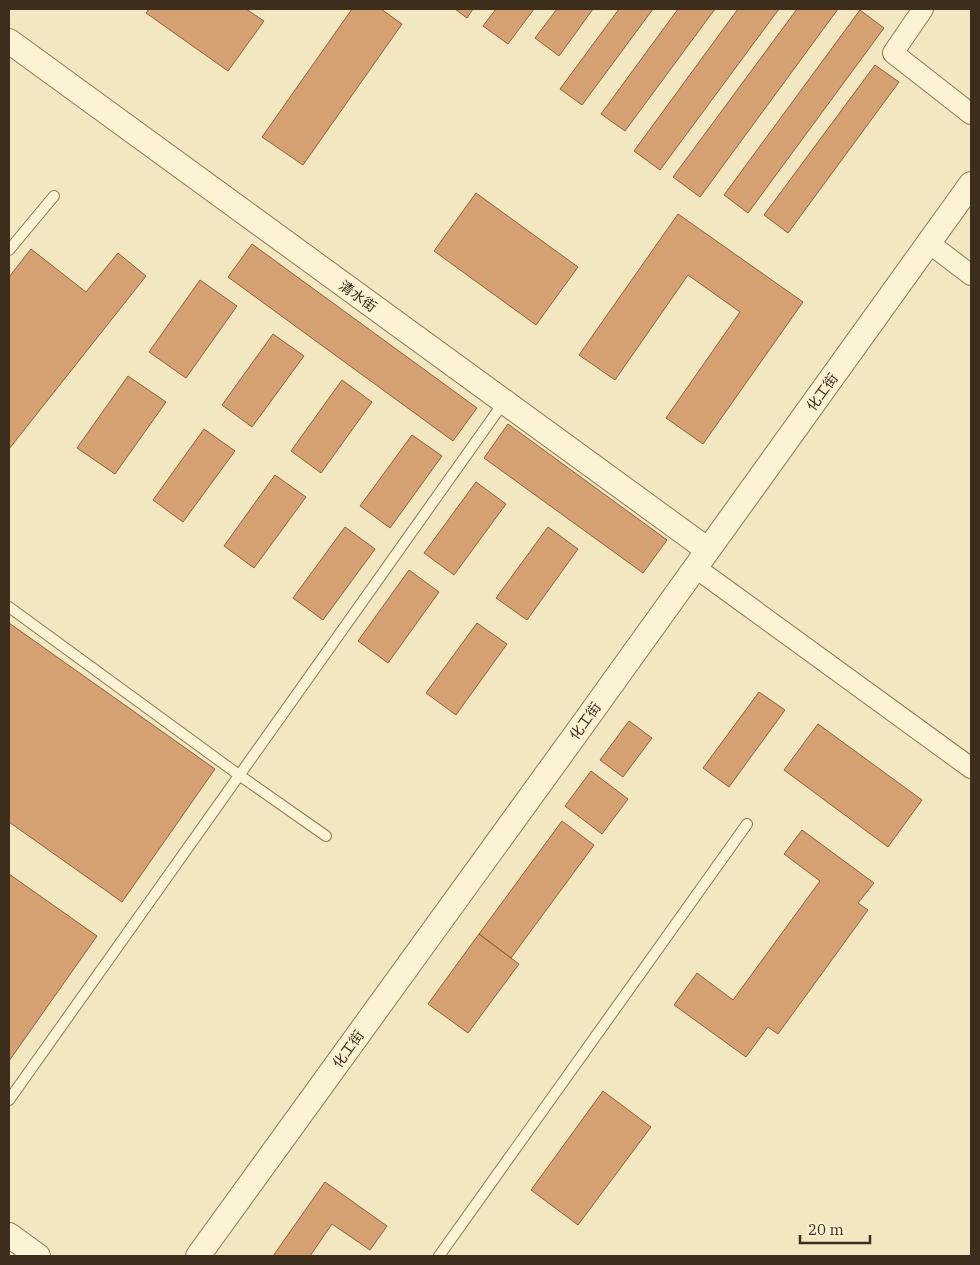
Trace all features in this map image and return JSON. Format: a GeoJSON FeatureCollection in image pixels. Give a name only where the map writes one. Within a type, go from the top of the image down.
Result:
{"type":"FeatureCollection","features":[{"type":"Feature","properties":{"kind":"street"},"geometry":{"type":"LineString","coordinates":[[923,9],[893,53],[971,114]]}},
{"type":"Feature","properties":{"kind":"street","name":"清水街"},"geometry":{"type":"LineString","coordinates":[[9,41],[504,402],[702,559]]}},
{"type":"Feature","properties":{"kind":"street","name":"化工街"},"geometry":{"type":"LineString","coordinates":[[198,1256],[971,184]]}},
{"type":"Feature","properties":{"kind":"street"},"geometry":{"type":"LineString","coordinates":[[929,243],[971,275]]}},
{"type":"Feature","properties":{"kind":"street"},"geometry":{"type":"LineString","coordinates":[[702,559],[971,768]]}},
{"type":"Feature","properties":{"kind":"street"},"geometry":{"type":"LineString","coordinates":[[9,1235],[38,1256]]}},
{"type":"Feature","properties":{"kind":"lane"},"geometry":{"type":"LineString","coordinates":[[9,250],[54,196]]}},
{"type":"Feature","properties":{"kind":"lane"},"geometry":{"type":"LineString","coordinates":[[9,1100],[504,402]]}},
{"type":"Feature","properties":{"kind":"lane"},"geometry":{"type":"LineString","coordinates":[[9,607],[326,836]]}},
{"type":"Feature","properties":{"kind":"lane"},"geometry":{"type":"LineString","coordinates":[[453,1256],[442,1253],[747,824]]}},
{"type":"Feature","properties":{"kind":"building"},"geometry":{"type":"Polygon","coordinates":[[[149,9],[246,9],[264,21],[228,71],[146,13],[149,9]]]}},
{"type":"Feature","properties":{"kind":"building"},"geometry":{"type":"Polygon","coordinates":[[[352,9],[381,9],[402,24],[303,165],[262,137],[352,9]]]}},
{"type":"Feature","properties":{"kind":"building"},"geometry":{"type":"Polygon","coordinates":[[[455,9],[473,9],[467,18],[455,9]]]}},
{"type":"Feature","properties":{"kind":"building"},"geometry":{"type":"Polygon","coordinates":[[[496,9],[534,9],[508,44],[483,26],[496,9]]]}},
{"type":"Feature","properties":{"kind":"building"},"geometry":{"type":"Polygon","coordinates":[[[557,9],[593,9],[559,56],[535,38],[557,9]]]}},
{"type":"Feature","properties":{"kind":"building"},"geometry":{"type":"Polygon","coordinates":[[[619,9],[653,9],[582,105],[560,89],[619,9]]]}},
{"type":"Feature","properties":{"kind":"building"},"geometry":{"type":"Polygon","coordinates":[[[678,9],[715,9],[625,131],[601,114],[678,9]]]}},
{"type":"Feature","properties":{"kind":"building"},"geometry":{"type":"Polygon","coordinates":[[[738,9],[779,9],[660,170],[634,151],[738,9]]]}},
{"type":"Feature","properties":{"kind":"building"},"geometry":{"type":"Polygon","coordinates":[[[797,9],[838,9],[700,197],[673,177],[797,9]]]}},
{"type":"Feature","properties":{"kind":"building"},"geometry":{"type":"Polygon","coordinates":[[[860,10],[884,28],[748,213],[724,195],[860,10]]]}},
{"type":"Feature","properties":{"kind":"building"},"geometry":{"type":"Polygon","coordinates":[[[875,65],[899,82],[788,233],[764,215],[875,65]]]}},
{"type":"Feature","properties":{"kind":"building"},"geometry":{"type":"Polygon","coordinates":[[[476,193],[578,267],[536,325],[434,251],[476,193]]]}},
{"type":"Feature","properties":{"kind":"building"},"geometry":{"type":"Polygon","coordinates":[[[678,214],[803,302],[703,444],[666,418],[740,312],[688,275],[615,380],[579,355],[678,214]]]}},
{"type":"Feature","properties":{"kind":"building"},"geometry":{"type":"Polygon","coordinates":[[[252,244],[477,408],[453,441],[228,277],[252,244]]]}},
{"type":"Feature","properties":{"kind":"building"},"geometry":{"type":"Polygon","coordinates":[[[31,249],[86,292],[118,253],[146,276],[9,449],[9,277],[31,249]]]}},
{"type":"Feature","properties":{"kind":"building"},"geometry":{"type":"Polygon","coordinates":[[[200,280],[237,306],[186,378],[149,352],[200,280]]]}},
{"type":"Feature","properties":{"kind":"building"},"geometry":{"type":"Polygon","coordinates":[[[273,334],[304,356],[252,427],[222,405],[273,334]]]}},
{"type":"Feature","properties":{"kind":"building"},"geometry":{"type":"Polygon","coordinates":[[[128,376],[166,402],[115,474],[77,448],[128,376]]]}},
{"type":"Feature","properties":{"kind":"building"},"geometry":{"type":"Polygon","coordinates":[[[342,380],[372,402],[321,473],[291,451],[342,380]]]}},
{"type":"Feature","properties":{"kind":"building"},"geometry":{"type":"Polygon","coordinates":[[[508,424],[667,540],[643,573],[484,458],[508,424]]]}},
{"type":"Feature","properties":{"kind":"building"},"geometry":{"type":"Polygon","coordinates":[[[204,429],[235,451],[183,522],[153,500],[204,429]]]}},
{"type":"Feature","properties":{"kind":"building"},"geometry":{"type":"Polygon","coordinates":[[[412,435],[442,456],[390,528],[360,506],[412,435]]]}},
{"type":"Feature","properties":{"kind":"building"},"geometry":{"type":"Polygon","coordinates":[[[275,475],[306,497],[254,568],[224,546],[275,475]]]}},
{"type":"Feature","properties":{"kind":"building"},"geometry":{"type":"Polygon","coordinates":[[[476,482],[506,504],[454,575],[424,553],[476,482]]]}},
{"type":"Feature","properties":{"kind":"building"},"geometry":{"type":"Polygon","coordinates":[[[345,527],[375,549],[323,620],[293,598],[345,527]]]}},
{"type":"Feature","properties":{"kind":"building"},"geometry":{"type":"Polygon","coordinates":[[[548,527],[578,549],[527,620],[496,598],[548,527]]]}},
{"type":"Feature","properties":{"kind":"building"},"geometry":{"type":"Polygon","coordinates":[[[409,570],[439,592],[388,663],[358,641],[409,570]]]}},
{"type":"Feature","properties":{"kind":"building"},"geometry":{"type":"Polygon","coordinates":[[[9,623],[215,769],[122,902],[9,822],[9,623]]]}},
{"type":"Feature","properties":{"kind":"building"},"geometry":{"type":"Polygon","coordinates":[[[477,623],[507,644],[456,715],[426,693],[477,623]]]}},
{"type":"Feature","properties":{"kind":"building"},"geometry":{"type":"Polygon","coordinates":[[[759,692],[785,710],[729,787],[703,768],[759,692]]]}},
{"type":"Feature","properties":{"kind":"building"},"geometry":{"type":"Polygon","coordinates":[[[629,721],[652,738],[623,777],[600,760],[629,721]]]}},
{"type":"Feature","properties":{"kind":"building"},"geometry":{"type":"Polygon","coordinates":[[[818,724],[922,800],[888,847],[784,770],[818,724]]]}},
{"type":"Feature","properties":{"kind":"building"},"geometry":{"type":"Polygon","coordinates":[[[591,771],[628,799],[602,834],[565,806],[591,771]]]}},
{"type":"Feature","properties":{"kind":"building"},"geometry":{"type":"Polygon","coordinates":[[[562,821],[594,845],[511,958],[479,934],[562,821]]]}},
{"type":"Feature","properties":{"kind":"building"},"geometry":{"type":"Polygon","coordinates":[[[802,830],[874,883],[858,903],[868,910],[778,1034],[768,1027],[746,1057],[674,1005],[697,973],[733,1000],[820,881],[784,854],[802,830]]]}},
{"type":"Feature","properties":{"kind":"building"},"geometry":{"type":"Polygon","coordinates":[[[9,874],[97,936],[9,1061],[9,874]]]}},
{"type":"Feature","properties":{"kind":"building"},"geometry":{"type":"Polygon","coordinates":[[[479,934],[519,964],[468,1033],[428,1004],[479,934]]]}},
{"type":"Feature","properties":{"kind":"building"},"geometry":{"type":"Polygon","coordinates":[[[603,1091],[651,1127],[578,1225],[531,1190],[603,1091]]]}},
{"type":"Feature","properties":{"kind":"building"},"geometry":{"type":"Polygon","coordinates":[[[325,1182],[387,1226],[370,1250],[332,1224],[310,1256],[273,1256],[325,1182]]]}}]}
